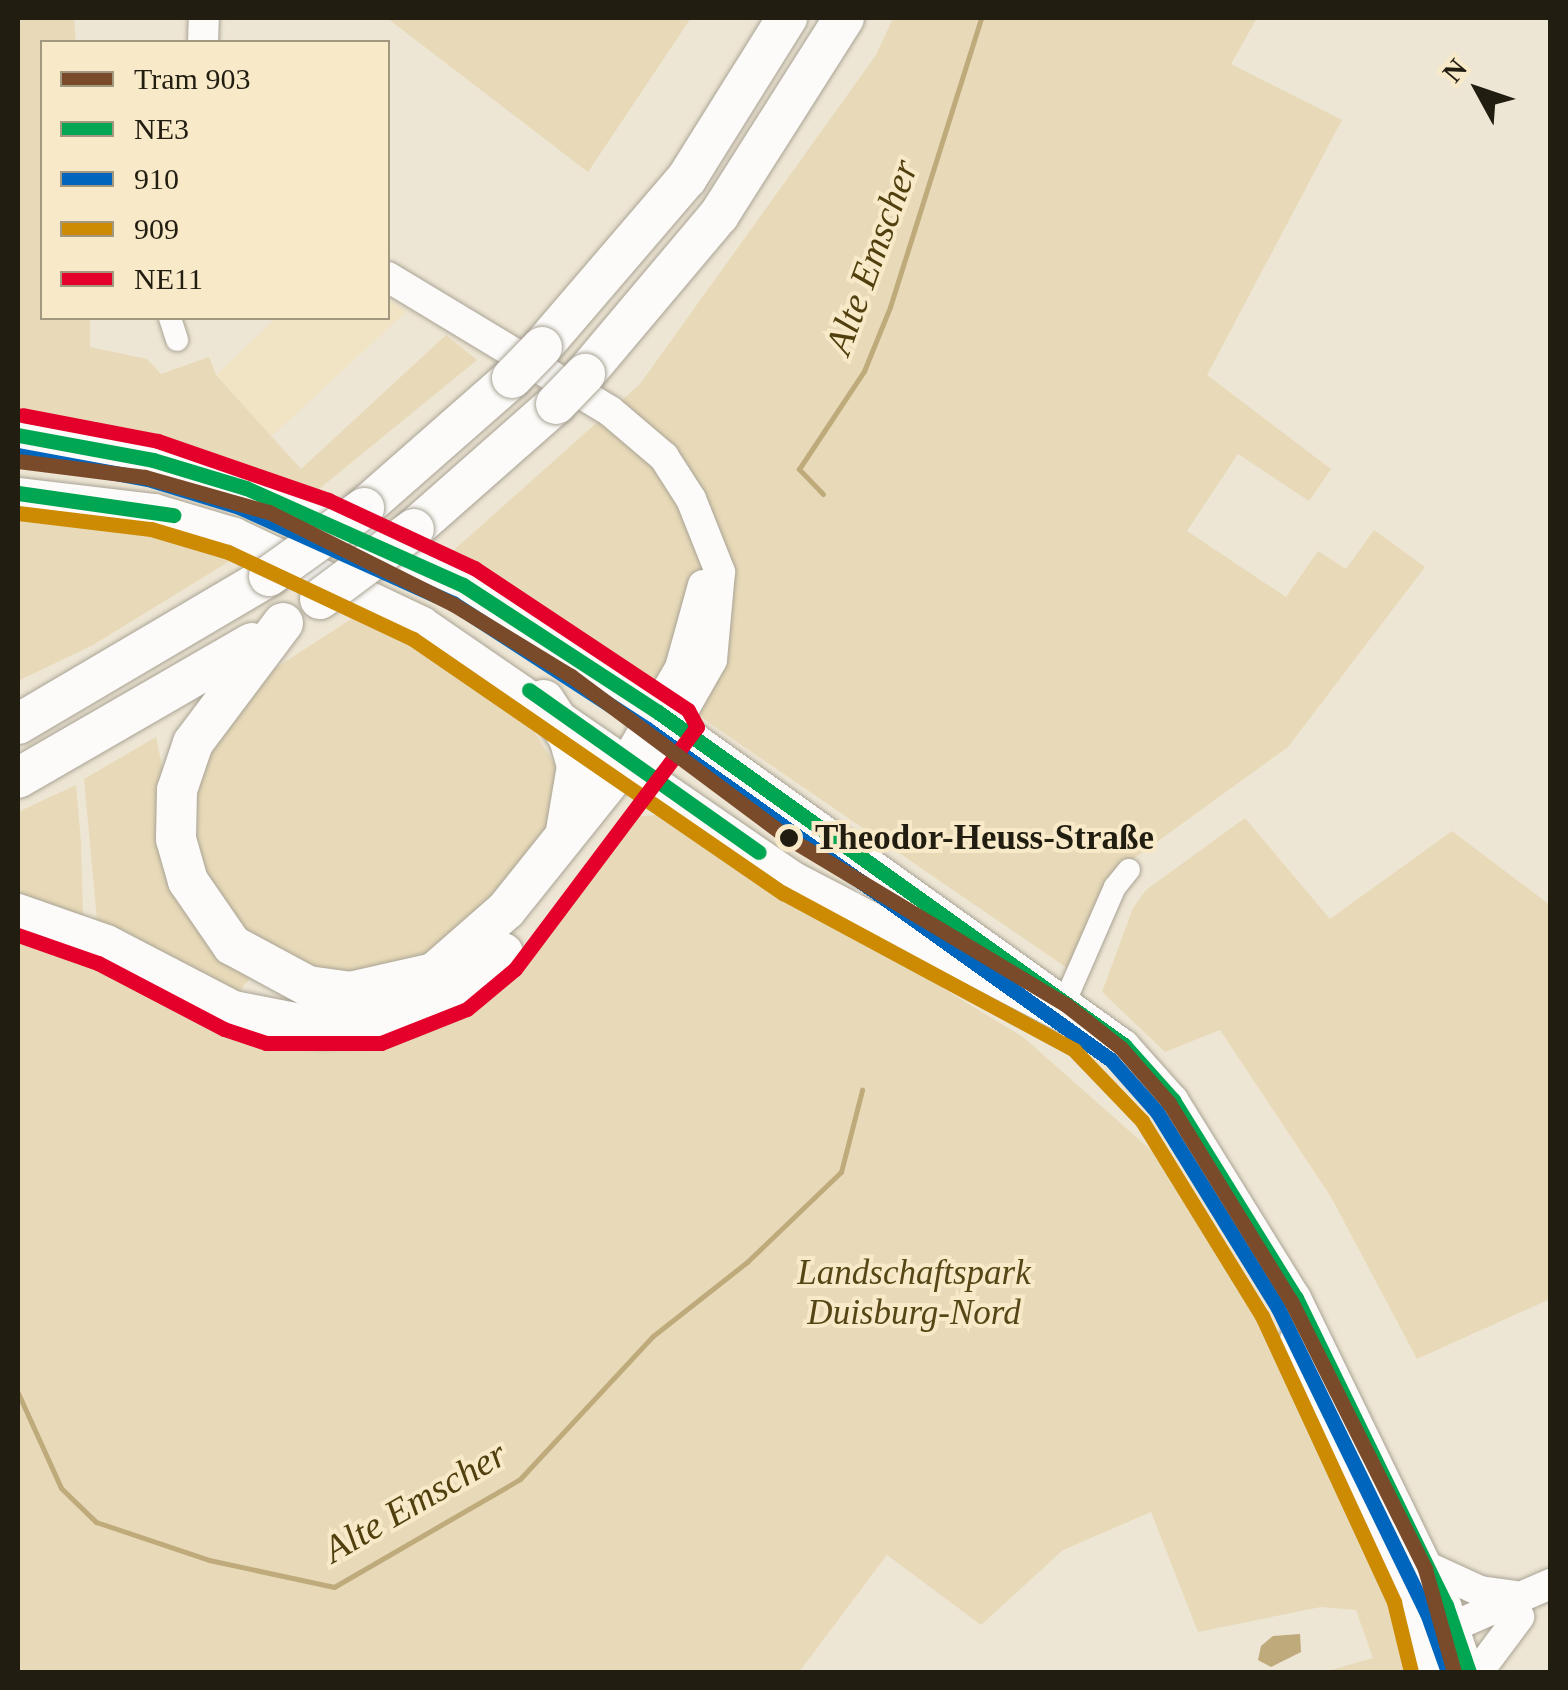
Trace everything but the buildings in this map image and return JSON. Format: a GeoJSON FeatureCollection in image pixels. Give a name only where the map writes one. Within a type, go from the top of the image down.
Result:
{"type":"FeatureCollection","features":[{"type":"Feature","properties":{"kind":"highway"},"geometry":{"type":"LineString","coordinates":[[28,709],[148,650],[269,576],[364,508],[512,378],[687,178],[788,18]]}},
{"type":"Feature","properties":{"kind":"highway"},"geometry":{"type":"LineString","coordinates":[[31,771],[320,599],[414,529],[556,404],[586,374],[719,215],[844,18]]}},
{"type":"Feature","properties":{"kind":"highway"},"geometry":{"type":"LineString","coordinates":[[283,624],[212,710],[177,790],[176,839],[188,880],[232,945],[308,986],[350,992],[392,987],[434,973],[474,944],[563,840],[637,767]]}},
{"type":"Feature","properties":{"kind":"highway"},"geometry":{"type":"LineString","coordinates":[[544,700],[569,738],[577,766],[563,840]]}},
{"type":"Feature","properties":{"kind":"highway"},"geometry":{"type":"LineString","coordinates":[[34,918],[106,945],[233,1012],[272,1024],[375,1024],[458,990],[501,955],[637,767]]}},
{"type":"Feature","properties":{"kind":"main road"},"geometry":{"type":"LineString","coordinates":[[390,278],[642,436],[678,477],[720,572],[712,660],[637,767]]}},
{"type":"Feature","properties":{"kind":"main road"},"geometry":{"type":"LineString","coordinates":[[18,436],[153,460],[276,500],[463,585],[668,720],[1149,1071],[1230,1187],[1346,1394],[1456,1630],[1469,1672]]}},
{"type":"Feature","properties":{"kind":"main road"},"geometry":{"type":"LineString","coordinates":[[18,493],[155,510],[235,533],[423,622],[544,700],[794,877],[1063,1008],[1136,1082],[1217,1196],[1280,1307],[1413,1595],[1428,1642],[1431,1672]]}},
{"type":"Feature","properties":{"kind":"main road"},"geometry":{"type":"LineString","coordinates":[[1428,1567],[1519,1606]]}},
{"type":"Feature","properties":{"kind":"main road"},"geometry":{"type":"LineString","coordinates":[[1478,1672],[1519,1606],[1550,1584]]}},
{"type":"Feature","properties":{"kind":"main road"},"geometry":{"type":"LineString","coordinates":[[1428,1642],[1519,1606],[1550,1600]]}},
{"type":"Feature","properties":{"kind":"street"},"geometry":{"type":"LineString","coordinates":[[1063,1008],[1114,887],[1129,870]]}},
{"type":"Feature","properties":{"kind":"shaded area"},"geometry":{"type":"Polygon","coordinates":[[[390,300],[407,311],[272,436],[216,375],[274,320],[390,320],[390,300]]]}},
{"type":"Feature","properties":{"kind":"shaded area"},"geometry":{"type":"Polygon","coordinates":[[[1300,1634],[1301,1652],[1271,1667],[1258,1660],[1261,1646],[1273,1636],[1300,1634]]]}},
{"type":"Feature","properties":{"kind":"green space"},"geometry":{"type":"Polygon","coordinates":[[[18,18],[74,18],[76,40],[40,40],[40,320],[90,320],[90,347],[147,359],[161,374],[209,357],[216,375],[301,469],[446,335],[477,360],[313,494],[232,459],[126,428],[18,408],[18,18]]]}},
{"type":"Feature","properties":{"kind":"green space"},"geometry":{"type":"Polygon","coordinates":[[[387,18],[691,18],[588,172],[387,18]]]}},
{"type":"Feature","properties":{"kind":"green space"},"geometry":{"type":"Polygon","coordinates":[[[893,18],[1257,18],[1231,64],[1342,120],[1207,375],[1331,469],[1309,501],[1238,454],[1187,531],[1286,597],[1318,551],[1346,569],[1374,530],[1425,567],[1288,747],[1114,873],[1070,970],[613,657],[445,558],[640,384],[876,55],[893,18]]]}},
{"type":"Feature","properties":{"kind":"green space"},"geometry":{"type":"Polygon","coordinates":[[[18,515],[162,534],[238,556],[93,645],[18,681],[18,515]]]}},
{"type":"Feature","properties":{"kind":"green space"},"geometry":{"type":"Polygon","coordinates":[[[362,612],[519,708],[570,788],[528,865],[426,962],[348,978],[288,965],[220,911],[192,841],[195,772],[257,680],[362,612]]]}},
{"type":"Feature","properties":{"kind":"green space"},"geometry":{"type":"Polygon","coordinates":[[[156,737],[166,785],[252,976],[235,996],[97,920],[84,779],[156,737]]]}},
{"type":"Feature","properties":{"kind":"green space"},"geometry":{"type":"Polygon","coordinates":[[[76,785],[83,916],[18,899],[18,812],[76,785]]]}},
{"type":"Feature","properties":{"kind":"green space","name":"Landschaftspark Duisburg-Nord"},"geometry":{"type":"Polygon","coordinates":[[[658,815],[1023,1037],[1160,1158],[1247,1294],[1366,1544],[1408,1640],[1407,1664],[1414,1663],[1415,1672],[1324,1672],[1373,1658],[1356,1610],[1321,1607],[1198,1632],[1151,1512],[1063,1550],[981,1625],[887,1555],[799,1672],[18,1672],[18,930],[49,937],[229,1024],[512,963],[630,817],[658,815]]]}},
{"type":"Feature","properties":{"kind":"green space"},"geometry":{"type":"Polygon","coordinates":[[[1245,818],[1330,919],[1452,831],[1550,905],[1550,1299],[1417,1359],[1331,1197],[1220,1030],[1165,1052],[1102,992],[1133,908],[1146,890],[1245,818]]]}},
{"type":"Feature","properties":{"kind":"waterway","name":"Alte Emscher"},"geometry":{"type":"LineString","coordinates":[[823,494],[799,469],[864,371],[890,307],[981,18]]}},
{"type":"Feature","properties":{"kind":"waterway","name":"Alte Emscher"},"geometry":{"type":"LineString","coordinates":[[18,1393],[61,1488],[96,1522],[209,1560],[334,1587],[520,1479],[653,1336],[747,1262],[841,1172],[862,1090]]}},
{"type":"Feature","properties":{"kind":"tram line","name":"903"},"geometry":{"type":"LineString","coordinates":[[18,461],[145,477],[269,512],[453,604],[571,676],[790,839],[1065,1004],[1121,1048],[1169,1103],[1291,1301],[1425,1569],[1454,1672]]}},
{"type":"Feature","properties":{"kind":"tram line"},"geometry":{"type":"LineString","coordinates":[[814,853],[861,893]]}},
{"type":"Feature","properties":{"kind":"transit line","name":"NE11"},"geometry":{"type":"LineString","coordinates":[[18,935],[98,963],[224,1029],[266,1043],[381,1043],[467,1009],[515,969],[697,727],[688,710],[474,568],[328,500],[158,441],[22,415]]}},
{"type":"Feature","properties":{"kind":"transit line","name":"NE3"},"geometry":{"type":"LineString","coordinates":[[18,435],[153,460],[246,488],[463,585],[658,712],[1124,1045],[1173,1100],[1296,1298],[1446,1605],[1469,1672]]}},
{"type":"Feature","properties":{"kind":"transit line","name":"910"},"geometry":{"type":"LineString","coordinates":[[18,455],[148,479],[239,507],[453,603],[647,729],[1111,1060],[1157,1112],[1278,1308],[1427,1613],[1448,1672]]}},
{"type":"Feature","properties":{"kind":"transit line","name":"NE3"},"geometry":{"type":"LineString","coordinates":[[18,493],[173,515]]}},
{"type":"Feature","properties":{"kind":"transit line","name":"909"},"geometry":{"type":"LineString","coordinates":[[18,513],[151,529],[228,552],[413,639],[783,893],[1074,1050],[1142,1121],[1262,1316],[1394,1602],[1411,1672]]}},
{"type":"Feature","properties":{"kind":"transit line","name":"NE3"},"geometry":{"type":"LineString","coordinates":[[529,690],[759,852]]}},
{"type":"Feature","properties":{"kind":"place","name":"Theodor-Heuss-Straße"},"geometry":{"type":"Point","coordinates":[789,838]}}]}
